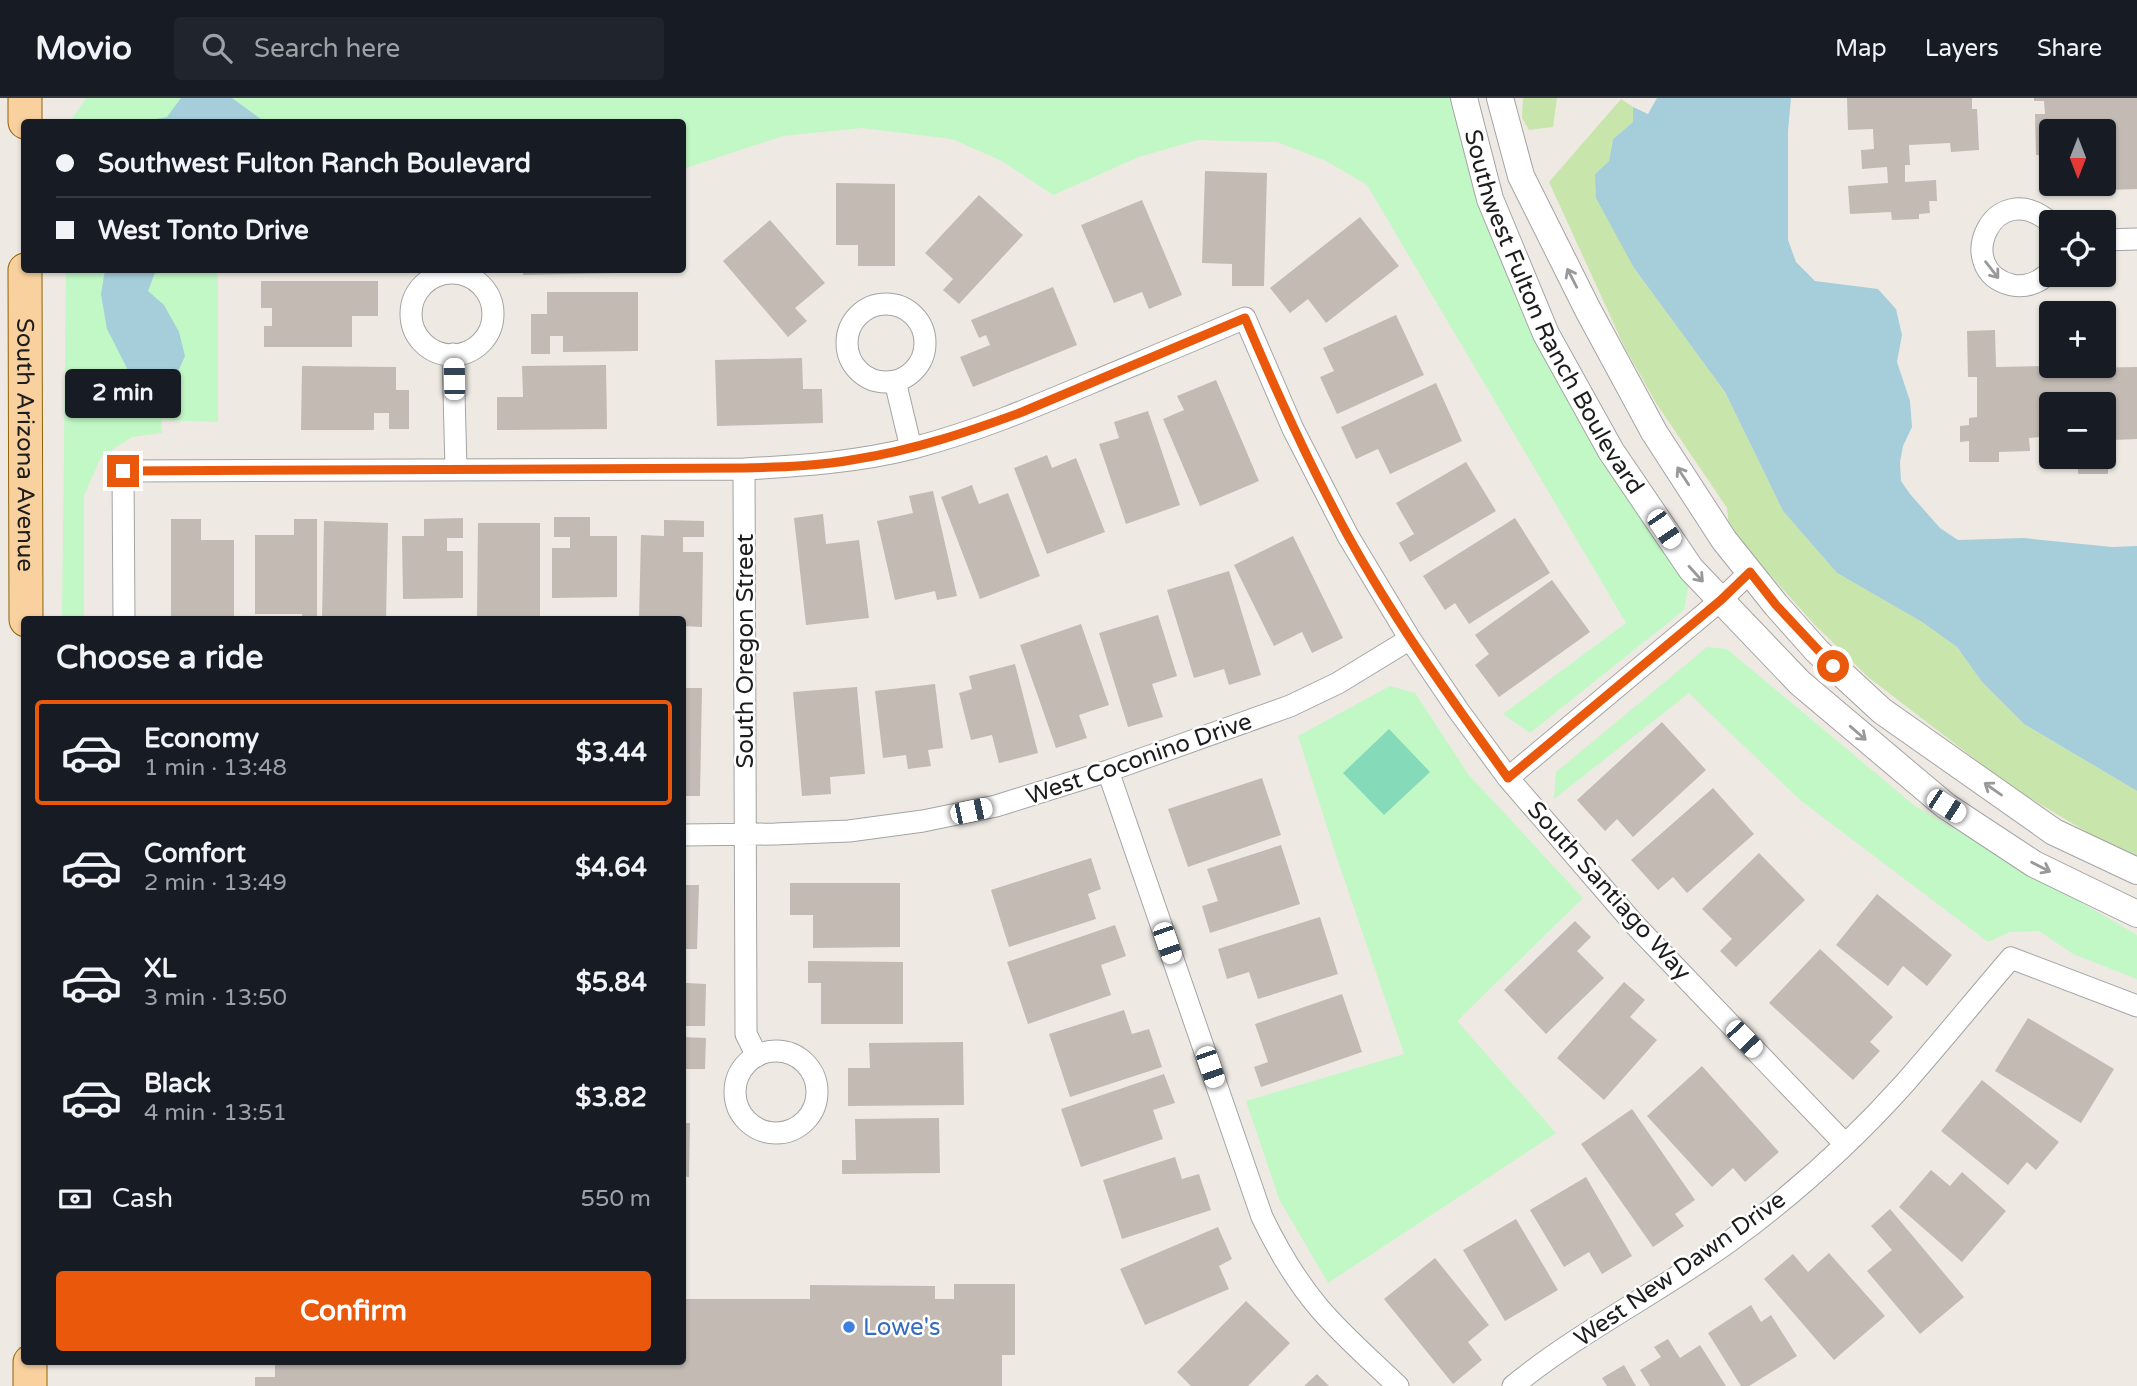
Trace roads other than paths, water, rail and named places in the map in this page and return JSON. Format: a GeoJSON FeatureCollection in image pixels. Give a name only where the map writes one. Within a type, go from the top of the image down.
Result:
{"type":"FeatureCollection","features":[{"type":"Feature","properties":{"kind":"main road"},"geometry":{"type":"LineString","coordinates":[[25,98],[25,119]]}},
{"type":"Feature","properties":{"kind":"main road","name":"South Arizona Avenue"},"geometry":{"type":"LineString","coordinates":[[25,280],[26,616]]}},
{"type":"Feature","properties":{"kind":"main road"},"geometry":{"type":"LineString","coordinates":[[30,1365],[30,1386]]}},
{"type":"Feature","properties":{"kind":"street","name":"Southwest Fulton Ranch Boulevard"},"geometry":{"type":"LineString","coordinates":[[1464,98],[1490,199],[1546,334],[1611,451],[1690,569],[1800,683],[1946,806],[2034,864],[2137,914]]}},
{"type":"Feature","properties":{"kind":"street","name":"Southwest Fulton Ranch Boulevard"},"geometry":{"type":"LineString","coordinates":[[1500,98],[1521,176],[1588,310],[1654,432],[1724,540],[1776,605],[1817,651],[1882,711],[2054,832],[2137,871]]}},
{"type":"Feature","properties":{"kind":"street"},"geometry":{"type":"LineString","coordinates":[[2039,213],[2016,208],[2003,213],[1992,221],[1981,245],[1989,271],[1999,280],[2022,286],[2039,281]]}},
{"type":"Feature","properties":{"kind":"street"},"geometry":{"type":"LineString","coordinates":[[2116,240],[2137,239]]}},
{"type":"Feature","properties":{"kind":"street","name":"South Santiago Way"},"geometry":{"type":"LineString","coordinates":[[911,448],[1022,412],[1245,318],[1293,429],[1348,536],[1410,639],[1458,710],[1508,778],[1635,925],[1845,1144]]}},
{"type":"Feature","properties":{"kind":"street"},"geometry":{"type":"LineString","coordinates":[[453,354],[456,469]]}},
{"type":"Feature","properties":{"kind":"street"},"geometry":{"type":"LineString","coordinates":[[124,616],[123,471],[744,468],[856,460],[911,448],[895,381]]}},
{"type":"Feature","properties":{"kind":"street","name":"South Oregon Street"},"geometry":{"type":"LineString","coordinates":[[744,468],[746,1034],[757,1056]]}},
{"type":"Feature","properties":{"kind":"street"},"geometry":{"type":"LineString","coordinates":[[1508,778],[1721,600],[1750,572]]}},
{"type":"Feature","properties":{"kind":"street","name":"West Coconino Drive"},"geometry":{"type":"LineString","coordinates":[[686,835],[849,831],[923,821],[996,806],[1108,771],[1290,706],[1338,683],[1410,639]]}},
{"type":"Feature","properties":{"kind":"street"},"geometry":{"type":"LineString","coordinates":[[1108,771],[1262,1217],[1274,1242],[1321,1311],[1398,1386]]}},
{"type":"Feature","properties":{"kind":"street","name":"West New Dawn Drive"},"geometry":{"type":"LineString","coordinates":[[1513,1386],[1567,1346],[1730,1241],[1789,1195],[1845,1144],[1903,1085],[2011,958],[2137,1006]]}},
{"type":"Feature","properties":{"kind":"water"},"geometry":{"type":"Polygon","coordinates":[[[181,98],[232,98],[261,119],[156,119],[167,117],[181,98]]]}},
{"type":"Feature","properties":{"kind":"water"},"geometry":{"type":"Polygon","coordinates":[[[1657,98],[1791,98],[1788,131],[1788,240],[1796,262],[1815,281],[1878,289],[1896,309],[1902,335],[1897,362],[1910,401],[1912,427],[1903,446],[1901,481],[1940,528],[1958,540],[2023,538],[2112,547],[2137,546],[2137,791],[2024,724],[1982,682],[1957,647],[1922,622],[1837,573],[1783,511],[1725,392],[1634,268],[1596,198],[1595,174],[1609,161],[1613,139],[1633,122],[1633,107],[1648,114],[1657,98]]]}},
{"type":"Feature","properties":{"kind":"water"},"geometry":{"type":"Polygon","coordinates":[[[104,273],[155,273],[148,291],[164,305],[179,332],[185,356],[177,374],[152,382],[131,376],[107,329],[101,294],[104,273]]]}},
{"type":"Feature","properties":{"kind":"place","name":"Lowe's"},"geometry":{"type":"Point","coordinates":[849,1327]}}]}
